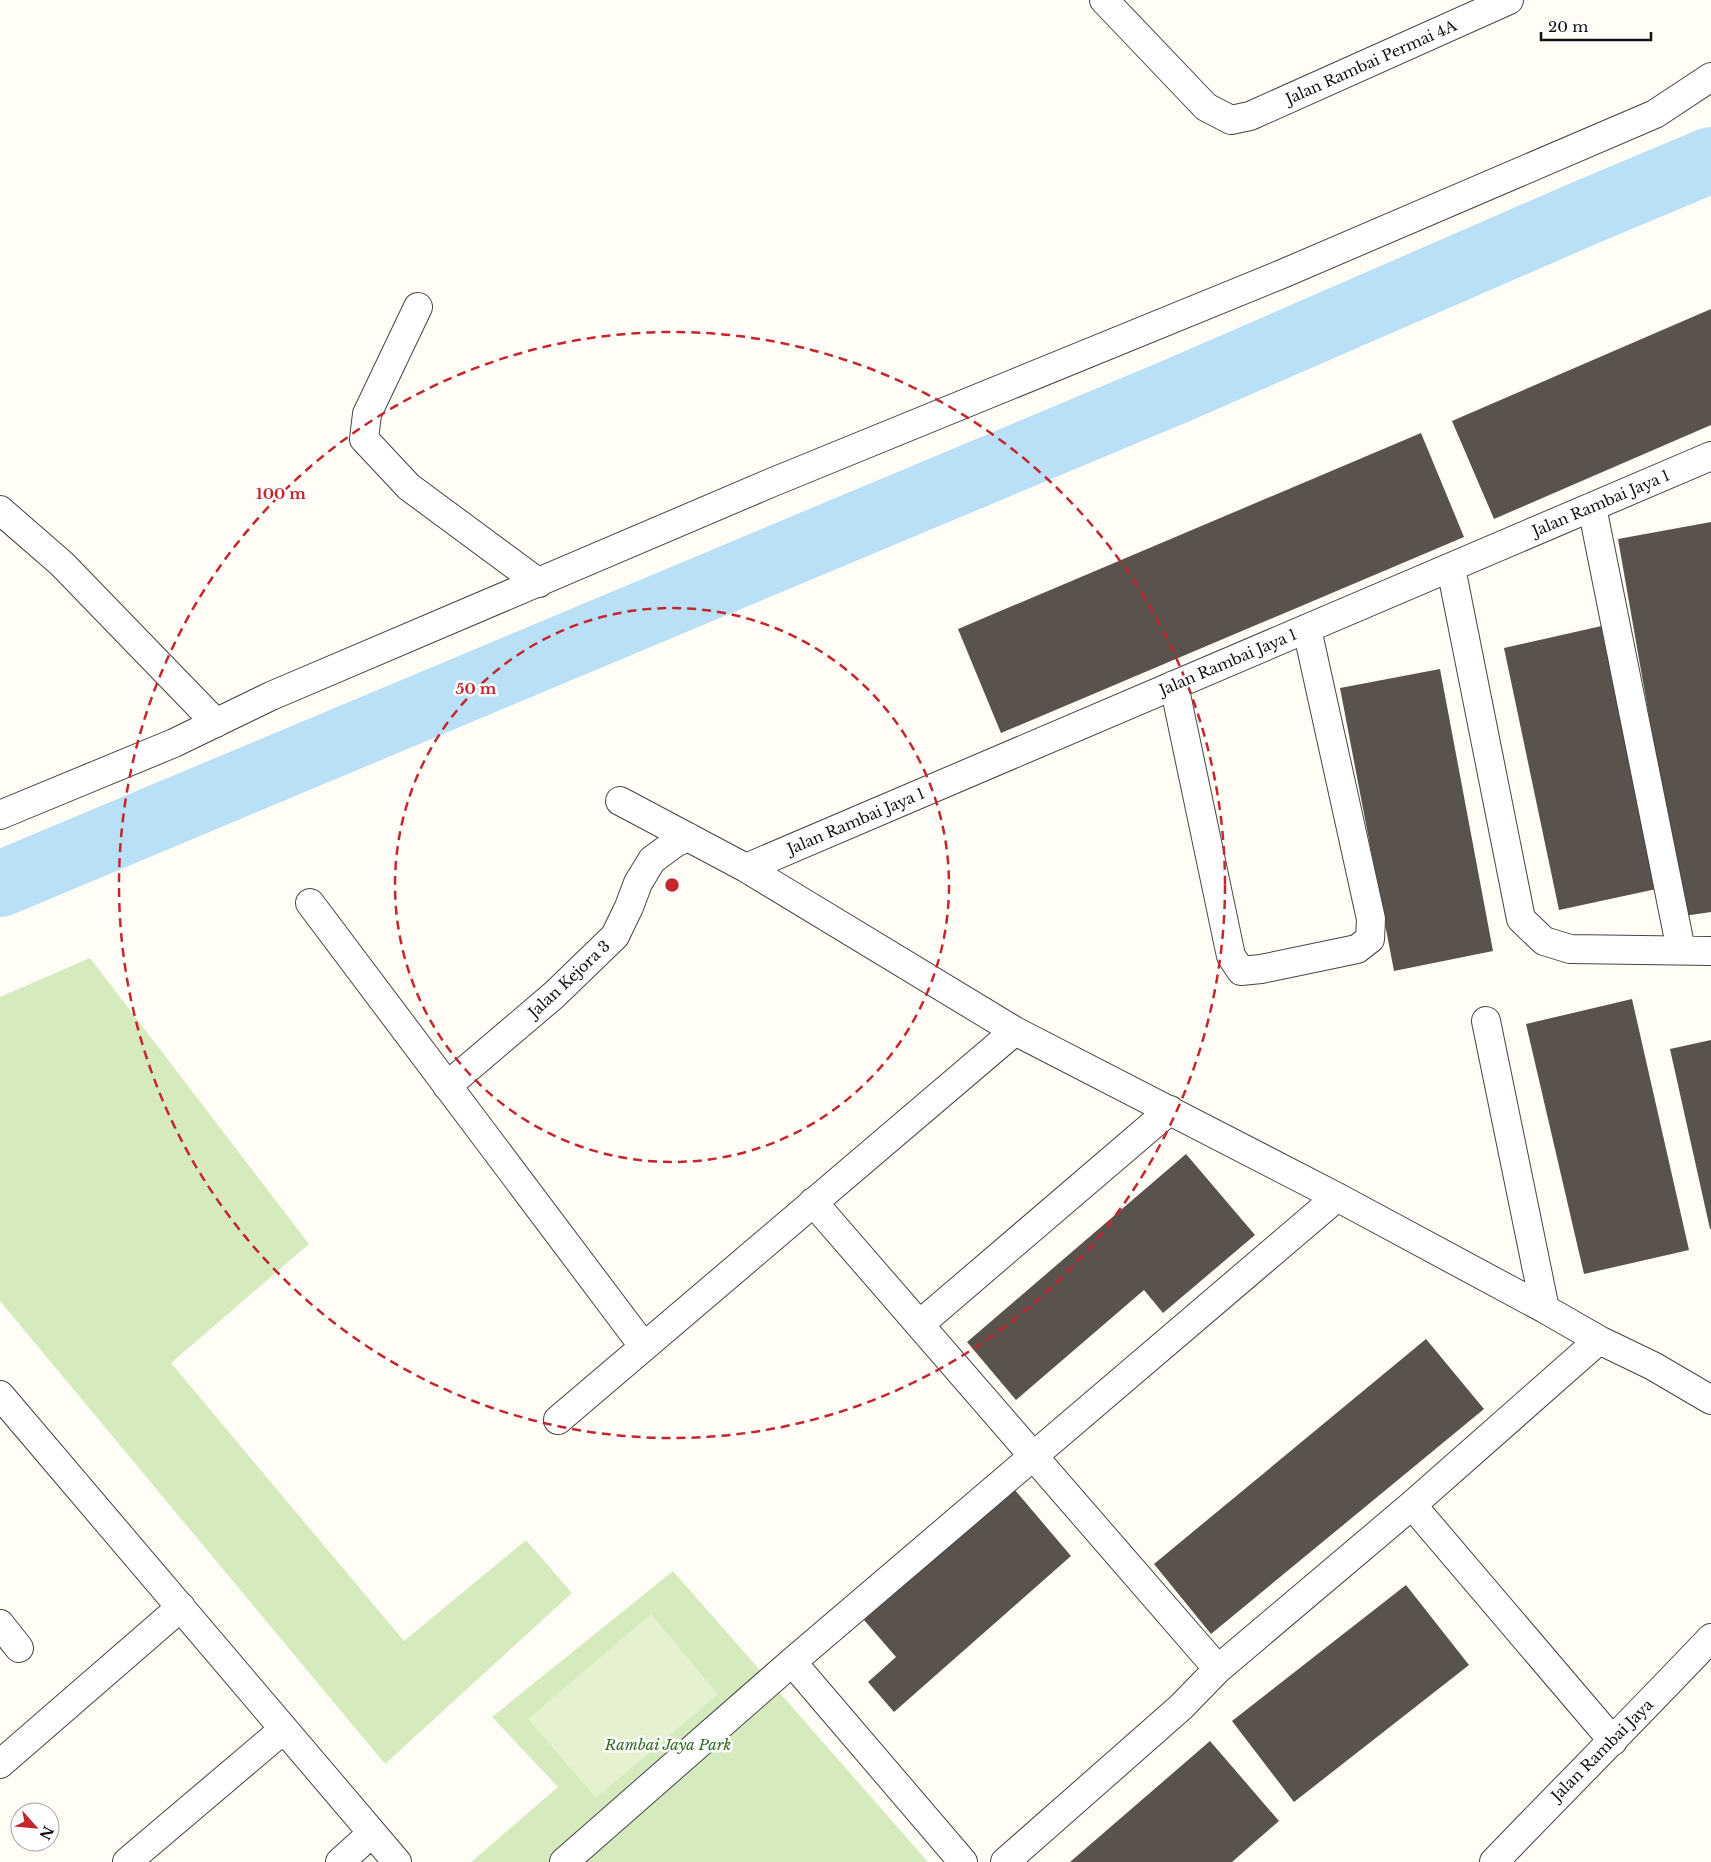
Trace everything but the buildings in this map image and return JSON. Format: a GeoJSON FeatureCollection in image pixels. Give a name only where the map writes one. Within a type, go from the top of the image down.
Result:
{"type":"FeatureCollection","features":[{"type":"Feature","properties":{"kind":"street","name":"Jalan Rambai Permai 4A"},"geometry":{"type":"LineString","coordinates":[[1104,0],[1206,107],[1231,120],[1250,116],[1509,0]]}},
{"type":"Feature","properties":{"kind":"street"},"geometry":{"type":"LineString","coordinates":[[0,815],[174,743],[271,696],[773,482],[1282,274],[1655,114],[1711,78]]}},
{"type":"Feature","properties":{"kind":"street"},"geometry":{"type":"LineString","coordinates":[[418,307],[367,414],[364,438],[409,487],[539,583]]}},
{"type":"Feature","properties":{"kind":"street","name":"Jalan Rambai Jaya 1"},"geometry":{"type":"LineString","coordinates":[[746,868],[1711,456]]}},
{"type":"Feature","properties":{"kind":"street"},"geometry":{"type":"LineString","coordinates":[[1592,507],[1681,950]]}},
{"type":"Feature","properties":{"kind":"street"},"geometry":{"type":"LineString","coordinates":[[0,510],[62,564],[216,723]]}},
{"type":"Feature","properties":{"kind":"street"},"geometry":{"type":"LineString","coordinates":[[1451,568],[1521,919],[1544,941],[1570,949],[1711,951]]}},
{"type":"Feature","properties":{"kind":"street"},"geometry":{"type":"LineString","coordinates":[[1174,685],[1231,956],[1241,971],[1261,969],[1357,949],[1370,939],[1371,919],[1307,629]]}},
{"type":"Feature","properties":{"kind":"street"},"geometry":{"type":"LineString","coordinates":[[620,801],[746,868],[1015,1031],[1337,1196],[1599,1340],[1653,1366],[1711,1400]]}},
{"type":"Feature","properties":{"kind":"street","name":"Jalan Kejora 3"},"geometry":{"type":"LineString","coordinates":[[447,1086],[554,995],[615,936],[638,883],[652,860],[675,843],[688,837]]}},
{"type":"Feature","properties":{"kind":"street"},"geometry":{"type":"LineString","coordinates":[[310,903],[644,1347]]}},
{"type":"Feature","properties":{"kind":"street"},"geometry":{"type":"LineString","coordinates":[[1486,1021],[1545,1309]]}},
{"type":"Feature","properties":{"kind":"street"},"geometry":{"type":"LineString","coordinates":[[558,1420],[1015,1031]]}},
{"type":"Feature","properties":{"kind":"street"},"geometry":{"type":"LineString","coordinates":[[920,1324],[1170,1110]]}},
{"type":"Feature","properties":{"kind":"street"},"geometry":{"type":"LineString","coordinates":[[564,1862],[792,1662],[1337,1196]]}},
{"type":"Feature","properties":{"kind":"street"},"geometry":{"type":"LineString","coordinates":[[814,1202],[1218,1669]]}},
{"type":"Feature","properties":{"kind":"street"},"geometry":{"type":"LineString","coordinates":[[1005,1862],[1181,1707],[1218,1669],[1412,1505],[1599,1340]]}},
{"type":"Feature","properties":{"kind":"street"},"geometry":{"type":"LineString","coordinates":[[0,1394],[397,1862]]}},
{"type":"Feature","properties":{"kind":"street"},"geometry":{"type":"LineString","coordinates":[[1412,1505],[1612,1742]]}},
{"type":"Feature","properties":{"kind":"street"},"geometry":{"type":"LineString","coordinates":[[0,1764],[181,1607]]}},
{"type":"Feature","properties":{"kind":"street"},"geometry":{"type":"LineString","coordinates":[[0,1624],[19,1648]]}},
{"type":"Feature","properties":{"kind":"street","name":"Jalan Rambai Jaya"},"geometry":{"type":"LineString","coordinates":[[1494,1862],[1711,1638]]}},
{"type":"Feature","properties":{"kind":"street"},"geometry":{"type":"LineString","coordinates":[[792,1662],[962,1862]]}},
{"type":"Feature","properties":{"kind":"street"},"geometry":{"type":"LineString","coordinates":[[127,1862],[284,1729]]}},
{"type":"Feature","properties":{"kind":"street"},"geometry":{"type":"LineString","coordinates":[[340,1862],[372,1833]]}},
{"type":"Feature","properties":{"kind":"green space"},"geometry":{"type":"Polygon","coordinates":[[[90,958],[309,1244],[171,1363],[404,1641],[526,1540],[572,1593],[385,1764],[0,1301],[0,997],[90,958]]]}},
{"type":"Feature","properties":{"kind":"green space","name":"Rambai Jaya Park"},"geometry":{"type":"Polygon","coordinates":[[[673,1571],[928,1862],[471,1862],[558,1787],[492,1717],[673,1571]]]}},
{"type":"Feature","properties":{"kind":"green space"},"geometry":{"type":"Polygon","coordinates":[[[651,1614],[718,1694],[596,1798],[528,1719],[651,1614]]]}},
{"type":"Feature","properties":{"kind":"waterway"},"geometry":{"type":"LineString","coordinates":[[0,884],[1176,391],[1711,160]]}}]}
